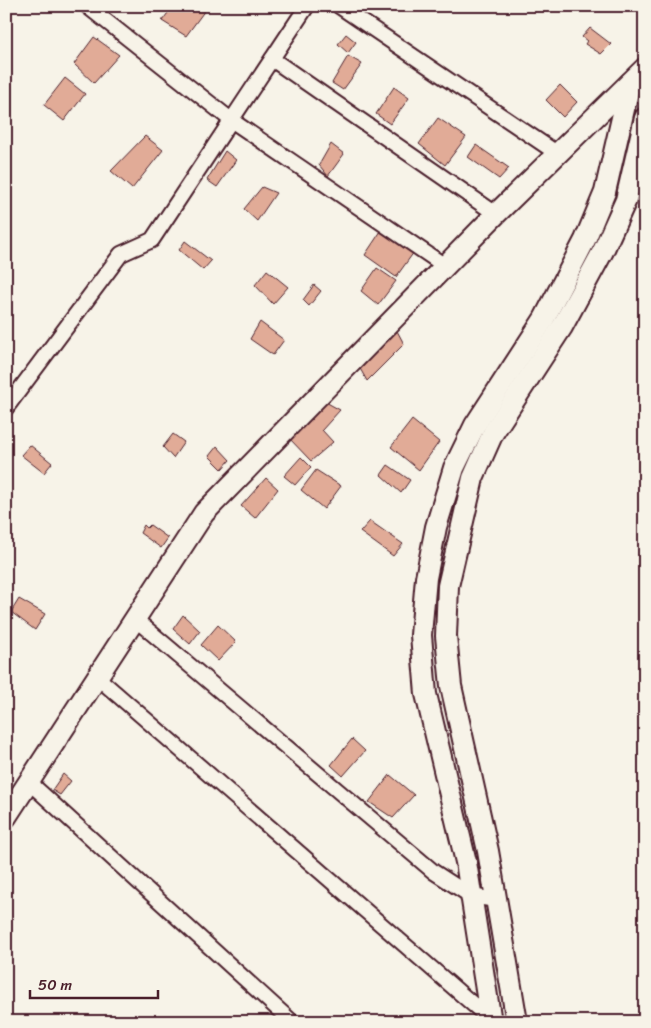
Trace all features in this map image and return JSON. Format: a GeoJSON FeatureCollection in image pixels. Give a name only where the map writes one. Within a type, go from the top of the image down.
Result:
{"type":"FeatureCollection","features":[{"type":"Feature","properties":{"kind":"street"},"geometry":{"type":"LineString","coordinates":[[88,6],[231,120],[445,266]]}},
{"type":"Feature","properties":{"kind":"street"},"geometry":{"type":"LineString","coordinates":[[6,408],[121,254],[152,240],[307,6]]}},
{"type":"Feature","properties":{"kind":"street"},"geometry":{"type":"LineString","coordinates":[[339,6],[558,154]]}},
{"type":"Feature","properties":{"kind":"street"},"geometry":{"type":"LineString","coordinates":[[272,59],[496,214]]}},
{"type":"Feature","properties":{"kind":"street"},"geometry":{"type":"LineString","coordinates":[[6,817],[204,513],[496,214],[645,68]]}},
{"type":"Feature","properties":{"kind":"street"},"geometry":{"type":"LineString","coordinates":[[491,1021],[466,862],[426,694],[421,635],[426,578],[436,527],[454,468],[475,425],[544,319],[585,240],[605,192],[630,83]]}},
{"type":"Feature","properties":{"kind":"street"},"geometry":{"type":"LineString","coordinates":[[517,1022],[488,851],[451,686],[446,636],[448,586],[473,478],[493,434],[562,327],[603,251],[626,200],[645,118]]}},
{"type":"Feature","properties":{"kind":"street"},"geometry":{"type":"LineString","coordinates":[[135,619],[434,872],[471,896],[496,900]]}},
{"type":"Feature","properties":{"kind":"street"},"geometry":{"type":"LineString","coordinates":[[97,677],[491,1021]]}},
{"type":"Feature","properties":{"kind":"street"},"geometry":{"type":"LineString","coordinates":[[29,782],[292,1022]]}},
{"type":"Feature","properties":{"kind":"building"},"geometry":{"type":"Polygon","coordinates":[[[173,6],[208,6],[186,36],[162,21],[173,6]]]}},
{"type":"Feature","properties":{"kind":"building"},"geometry":{"type":"Polygon","coordinates":[[[590,28],[611,44],[601,54],[585,44],[587,41],[582,37],[590,28]]]}},
{"type":"Feature","properties":{"kind":"building"},"geometry":{"type":"Polygon","coordinates":[[[346,34],[356,42],[348,53],[338,44],[346,34]]]}},
{"type":"Feature","properties":{"kind":"building"},"geometry":{"type":"Polygon","coordinates":[[[94,37],[119,55],[94,83],[74,64],[94,37]]]}},
{"type":"Feature","properties":{"kind":"building"},"geometry":{"type":"Polygon","coordinates":[[[348,56],[362,64],[343,90],[332,83],[348,56]]]}},
{"type":"Feature","properties":{"kind":"building"},"geometry":{"type":"Polygon","coordinates":[[[65,78],[85,94],[64,121],[44,105],[65,78]]]}},
{"type":"Feature","properties":{"kind":"building"},"geometry":{"type":"Polygon","coordinates":[[[560,85],[577,102],[563,117],[546,100],[560,85]]]}},
{"type":"Feature","properties":{"kind":"building"},"geometry":{"type":"Polygon","coordinates":[[[394,87],[409,98],[390,124],[376,114],[394,87]]]}},
{"type":"Feature","properties":{"kind":"building"},"geometry":{"type":"Polygon","coordinates":[[[438,118],[466,137],[445,165],[419,144],[438,118]]]}},
{"type":"Feature","properties":{"kind":"building"},"geometry":{"type":"Polygon","coordinates":[[[145,136],[163,150],[132,189],[111,171],[145,136]]]}},
{"type":"Feature","properties":{"kind":"building"},"geometry":{"type":"Polygon","coordinates":[[[331,144],[344,154],[328,176],[319,165],[331,144]]]}},
{"type":"Feature","properties":{"kind":"building"},"geometry":{"type":"Polygon","coordinates":[[[476,145],[509,168],[499,179],[468,157],[476,145]]]}},
{"type":"Feature","properties":{"kind":"building"},"geometry":{"type":"Polygon","coordinates":[[[225,151],[236,160],[217,187],[207,180],[225,151]]]}},
{"type":"Feature","properties":{"kind":"building"},"geometry":{"type":"Polygon","coordinates":[[[262,187],[276,193],[257,221],[244,209],[262,187]]]}},
{"type":"Feature","properties":{"kind":"building"},"geometry":{"type":"Polygon","coordinates":[[[381,231],[414,252],[396,277],[365,255],[381,231]]]}},
{"type":"Feature","properties":{"kind":"building"},"geometry":{"type":"Polygon","coordinates":[[[185,241],[211,261],[203,270],[179,250],[185,241]]]}},
{"type":"Feature","properties":{"kind":"building"},"geometry":{"type":"Polygon","coordinates":[[[377,268],[396,281],[378,305],[361,291],[377,268]]]}},
{"type":"Feature","properties":{"kind":"building"},"geometry":{"type":"Polygon","coordinates":[[[267,270],[288,287],[273,304],[255,285],[267,270]]]}},
{"type":"Feature","properties":{"kind":"building"},"geometry":{"type":"Polygon","coordinates":[[[314,285],[321,291],[309,306],[303,300],[314,285]]]}},
{"type":"Feature","properties":{"kind":"building"},"geometry":{"type":"Polygon","coordinates":[[[260,322],[284,340],[273,355],[250,339],[260,322]]]}},
{"type":"Feature","properties":{"kind":"building"},"geometry":{"type":"Polygon","coordinates":[[[395,327],[404,344],[367,381],[358,365],[395,327]]]}},
{"type":"Feature","properties":{"kind":"building"},"geometry":{"type":"Polygon","coordinates":[[[322,400],[340,410],[322,430],[333,442],[311,461],[288,437],[322,400]]]}},
{"type":"Feature","properties":{"kind":"building"},"geometry":{"type":"Polygon","coordinates":[[[412,420],[439,442],[419,470],[391,447],[412,420]]]}},
{"type":"Feature","properties":{"kind":"building"},"geometry":{"type":"Polygon","coordinates":[[[173,434],[184,442],[173,458],[163,447],[173,434]]]}},
{"type":"Feature","properties":{"kind":"building"},"geometry":{"type":"Polygon","coordinates":[[[30,445],[52,463],[44,473],[21,455],[30,445]]]}},
{"type":"Feature","properties":{"kind":"building"},"geometry":{"type":"Polygon","coordinates":[[[217,446],[230,460],[222,469],[209,456],[217,446]]]}},
{"type":"Feature","properties":{"kind":"building"},"geometry":{"type":"Polygon","coordinates":[[[301,457],[311,467],[295,485],[284,476],[301,457]]]}},
{"type":"Feature","properties":{"kind":"building"},"geometry":{"type":"Polygon","coordinates":[[[388,465],[410,480],[401,493],[381,475],[388,465]]]}},
{"type":"Feature","properties":{"kind":"building"},"geometry":{"type":"Polygon","coordinates":[[[316,470],[341,486],[324,509],[301,490],[316,470]]]}},
{"type":"Feature","properties":{"kind":"building"},"geometry":{"type":"Polygon","coordinates":[[[266,478],[278,489],[255,518],[241,506],[266,478]]]}},
{"type":"Feature","properties":{"kind":"building"},"geometry":{"type":"Polygon","coordinates":[[[370,521],[403,544],[393,556],[360,532],[370,521]]]}},
{"type":"Feature","properties":{"kind":"building"},"geometry":{"type":"Polygon","coordinates":[[[144,525],[147,528],[150,525],[168,538],[161,548],[140,533],[144,525]]]}},
{"type":"Feature","properties":{"kind":"building"},"geometry":{"type":"Polygon","coordinates":[[[19,599],[45,614],[35,630],[11,612],[19,599]]]}},
{"type":"Feature","properties":{"kind":"building"},"geometry":{"type":"Polygon","coordinates":[[[183,615],[200,631],[190,644],[173,629],[183,615]]]}},
{"type":"Feature","properties":{"kind":"building"},"geometry":{"type":"Polygon","coordinates":[[[218,625],[236,642],[218,661],[201,645],[218,625]]]}},
{"type":"Feature","properties":{"kind":"building"},"geometry":{"type":"Polygon","coordinates":[[[6,666],[13,670],[7,680],[6,679],[6,666]]]}},
{"type":"Feature","properties":{"kind":"building"},"geometry":{"type":"Polygon","coordinates":[[[352,739],[365,751],[343,776],[331,765],[352,739]]]}},
{"type":"Feature","properties":{"kind":"building"},"geometry":{"type":"Polygon","coordinates":[[[63,774],[71,781],[60,795],[52,790],[63,774]]]}},
{"type":"Feature","properties":{"kind":"building"},"geometry":{"type":"Polygon","coordinates":[[[390,775],[414,795],[393,818],[369,802],[390,775]]]}}]}
